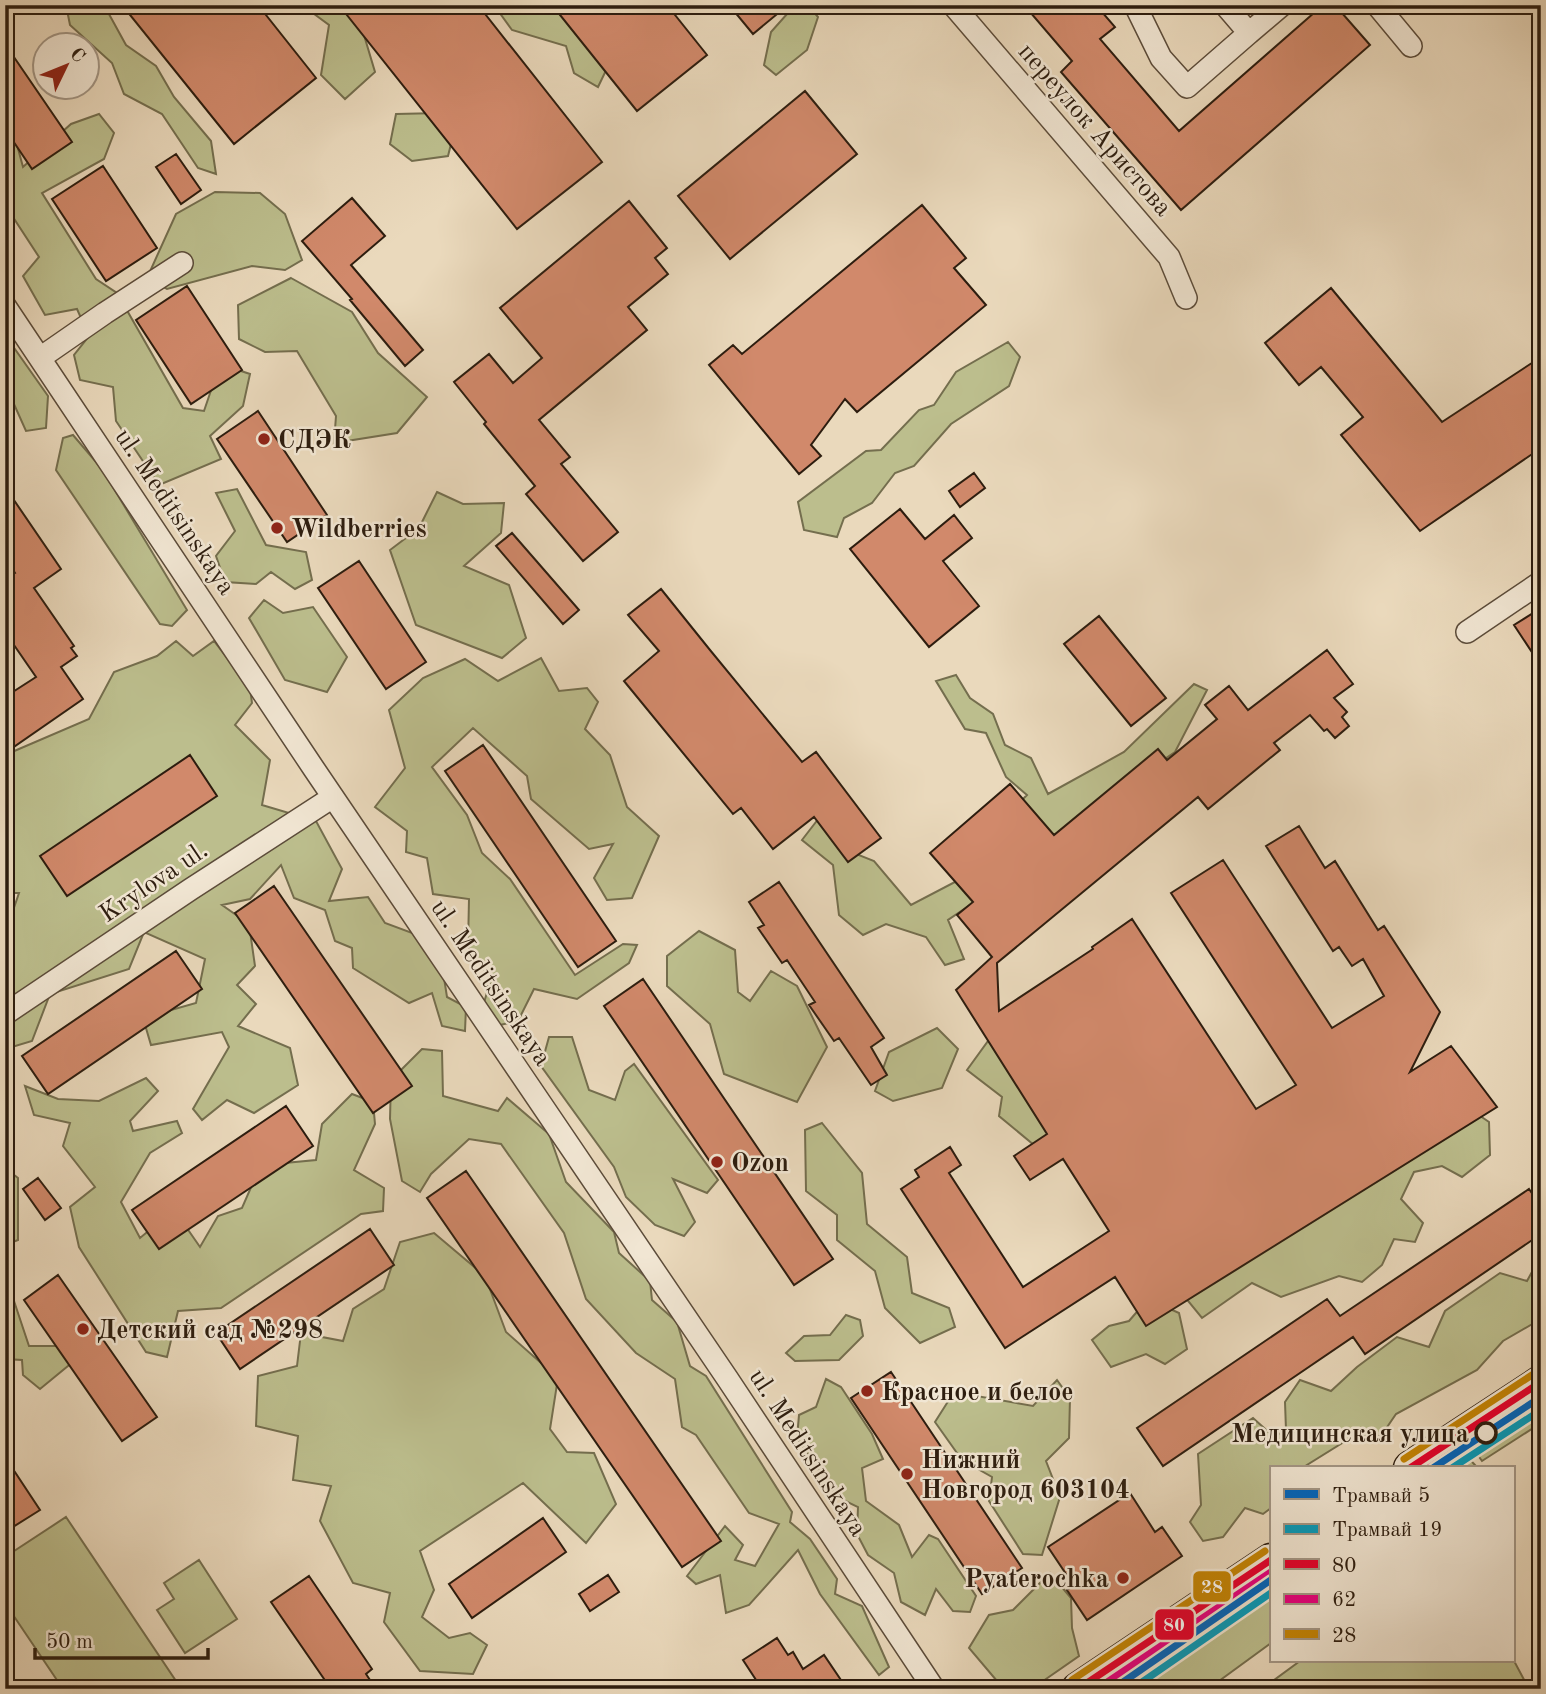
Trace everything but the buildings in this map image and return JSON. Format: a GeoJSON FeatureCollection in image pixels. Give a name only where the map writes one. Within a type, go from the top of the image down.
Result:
{"type":"FeatureCollection","features":[{"type":"Feature","properties":{"kind":"street","name":"переулок Аристова"},"geometry":{"type":"LineString","coordinates":[[953,5],[1169,257],[1186,299]]}},
{"type":"Feature","properties":{"kind":"street"},"geometry":{"type":"LineString","coordinates":[[1135,5],[1161,58],[1187,87],[1282,5]]}},
{"type":"Feature","properties":{"kind":"street"},"geometry":{"type":"LineString","coordinates":[[1225,5],[1249,33]]}},
{"type":"Feature","properties":{"kind":"street"},"geometry":{"type":"LineString","coordinates":[[1377,5],[1411,46]]}},
{"type":"Feature","properties":{"kind":"street"},"geometry":{"type":"LineString","coordinates":[[40,358],[182,263]]}},
{"type":"Feature","properties":{"kind":"street","name":"ul. Meditsinskaya"},"geometry":{"type":"LineString","coordinates":[[5,306],[934,1689]]}},
{"type":"Feature","properties":{"kind":"street"},"geometry":{"type":"LineString","coordinates":[[1467,632],[1541,582]]}},
{"type":"Feature","properties":{"kind":"street","name":"Krylova ul."},"geometry":{"type":"LineString","coordinates":[[5,1014],[333,797]]}},
{"type":"Feature","properties":{"kind":"street"},"geometry":{"type":"LineString","coordinates":[[1413,1466],[1541,1382]]}},
{"type":"Feature","properties":{"kind":"street"},"geometry":{"type":"LineString","coordinates":[[1078,1689],[1270,1561]]}},
{"type":"Feature","properties":{"kind":"green space"},"geometry":{"type":"Polygon","coordinates":[[[66,5],[104,5],[126,45],[156,66],[174,97],[211,141],[216,174],[198,168],[162,114],[124,94],[112,63],[102,54],[102,32],[78,32],[70,25],[66,5]]]}},
{"type":"Feature","properties":{"kind":"green space"},"geometry":{"type":"Polygon","coordinates":[[[302,5],[355,5],[375,72],[345,99],[321,75],[329,25],[302,5]]]}},
{"type":"Feature","properties":{"kind":"green space"},"geometry":{"type":"Polygon","coordinates":[[[494,5],[555,5],[611,60],[598,87],[574,73],[566,46],[512,30],[494,5]]]}},
{"type":"Feature","properties":{"kind":"green space"},"geometry":{"type":"Polygon","coordinates":[[[795,5],[808,5],[818,17],[807,50],[776,75],[764,65],[771,32],[795,5]]]}},
{"type":"Feature","properties":{"kind":"green space"},"geometry":{"type":"Polygon","coordinates":[[[5,111],[8,112],[23,167],[71,124],[99,114],[114,133],[104,159],[42,193],[96,279],[117,293],[183,408],[204,411],[220,364],[250,374],[243,406],[210,436],[221,459],[159,485],[116,421],[113,387],[80,380],[74,355],[89,336],[77,309],[45,315],[23,276],[39,257],[9,211],[5,211],[5,111]]]}},
{"type":"Feature","properties":{"kind":"green space"},"geometry":{"type":"Polygon","coordinates":[[[441,113],[454,132],[448,156],[412,161],[390,144],[396,114],[441,113]]]}},
{"type":"Feature","properties":{"kind":"green space"},"geometry":{"type":"Polygon","coordinates":[[[215,192],[260,193],[285,214],[302,260],[285,270],[252,266],[167,289],[147,278],[176,214],[215,192]]]}},
{"type":"Feature","properties":{"kind":"green space"},"geometry":{"type":"Polygon","coordinates":[[[291,278],[352,312],[378,353],[427,397],[397,433],[334,443],[336,416],[297,351],[265,352],[239,339],[238,305],[291,278]]]}},
{"type":"Feature","properties":{"kind":"green space"},"geometry":{"type":"Polygon","coordinates":[[[5,335],[48,396],[46,428],[26,431],[9,393],[5,391],[5,335]]]}},
{"type":"Feature","properties":{"kind":"green space"},"geometry":{"type":"Polygon","coordinates":[[[1008,342],[1020,357],[1009,386],[951,424],[914,466],[895,473],[872,503],[844,518],[837,537],[804,530],[798,502],[866,451],[881,450],[919,410],[934,405],[956,372],[1008,342]]]}},
{"type":"Feature","properties":{"kind":"green space"},"geometry":{"type":"Polygon","coordinates":[[[73,435],[102,469],[187,610],[172,626],[160,624],[56,470],[63,438],[73,435]]]}},
{"type":"Feature","properties":{"kind":"green space"},"geometry":{"type":"Polygon","coordinates":[[[237,489],[266,545],[306,552],[312,580],[295,589],[271,572],[256,584],[225,582],[216,556],[235,531],[216,493],[237,489]]]}},
{"type":"Feature","properties":{"kind":"green space"},"geometry":{"type":"Polygon","coordinates":[[[437,492],[463,504],[504,503],[501,533],[464,566],[509,585],[526,638],[502,658],[416,625],[390,550],[419,528],[437,492]]]}},
{"type":"Feature","properties":{"kind":"green space"},"geometry":{"type":"Polygon","coordinates":[[[264,600],[283,613],[313,607],[347,657],[327,692],[285,680],[249,618],[264,600]]]}},
{"type":"Feature","properties":{"kind":"green space"},"geometry":{"type":"Polygon","coordinates":[[[176,641],[193,656],[214,641],[250,688],[252,703],[235,725],[270,760],[262,805],[316,821],[342,869],[329,901],[368,897],[385,923],[415,934],[444,978],[447,997],[466,1007],[465,1031],[442,1026],[432,993],[409,1003],[353,968],[352,948],[335,941],[325,910],[294,898],[281,865],[250,899],[222,905],[249,924],[255,966],[237,985],[256,1004],[238,1026],[290,1048],[298,1085],[254,1113],[227,1100],[202,1120],[193,1109],[229,1047],[222,1032],[151,1045],[143,1018],[196,1003],[205,959],[144,932],[129,969],[50,994],[32,1041],[12,1047],[5,1007],[5,934],[19,893],[5,893],[5,755],[89,719],[114,672],[157,656],[176,641]]]}},
{"type":"Feature","properties":{"kind":"green space"},"geometry":{"type":"Polygon","coordinates":[[[541,658],[559,691],[587,688],[598,702],[585,729],[610,755],[627,807],[659,836],[632,898],[607,900],[594,878],[613,844],[589,849],[531,799],[527,776],[473,728],[432,767],[467,815],[482,853],[510,879],[575,975],[623,944],[637,945],[629,963],[577,999],[534,989],[518,1021],[495,1026],[483,1006],[491,979],[468,947],[469,899],[433,894],[427,858],[406,852],[407,831],[375,807],[405,768],[389,710],[423,678],[465,659],[498,681],[541,658]]]}},
{"type":"Feature","properties":{"kind":"green space"},"geometry":{"type":"Polygon","coordinates":[[[956,675],[970,698],[993,714],[1005,745],[1031,758],[1048,794],[1124,752],[1194,684],[1207,690],[1175,752],[1088,811],[1054,849],[948,920],[964,959],[945,965],[926,937],[886,924],[863,935],[839,915],[833,865],[802,840],[819,818],[846,850],[874,861],[911,905],[976,871],[982,840],[1027,795],[1006,777],[986,733],[965,729],[936,681],[956,675]]]}},
{"type":"Feature","properties":{"kind":"green space"},"geometry":{"type":"Polygon","coordinates":[[[699,931],[735,950],[738,992],[750,1001],[771,971],[797,986],[827,1047],[797,1102],[724,1074],[710,1024],[667,986],[667,956],[699,931]]]}},
{"type":"Feature","properties":{"kind":"green space"},"geometry":{"type":"Polygon","coordinates":[[[937,1028],[958,1049],[942,1088],[893,1101],[875,1091],[889,1052],[937,1028]]]}},
{"type":"Feature","properties":{"kind":"green space"},"geometry":{"type":"Polygon","coordinates":[[[996,1030],[1049,1096],[1046,1155],[999,1116],[1002,1097],[967,1070],[996,1030]]]}},
{"type":"Feature","properties":{"kind":"green space"},"geometry":{"type":"Polygon","coordinates":[[[549,1037],[572,1037],[589,1090],[615,1100],[625,1071],[634,1064],[718,1180],[707,1193],[673,1179],[695,1222],[684,1236],[655,1225],[626,1197],[614,1167],[541,1066],[549,1037]]]}},
{"type":"Feature","properties":{"kind":"green space"},"geometry":{"type":"Polygon","coordinates":[[[422,1049],[442,1051],[443,1096],[498,1111],[507,1098],[549,1134],[566,1182],[614,1232],[619,1253],[650,1281],[652,1300],[677,1322],[690,1366],[706,1376],[792,1512],[790,1522],[810,1539],[837,1579],[835,1594],[862,1606],[889,1667],[879,1675],[820,1594],[798,1550],[749,1605],[726,1613],[720,1575],[696,1584],[687,1576],[725,1526],[743,1545],[735,1560],[755,1566],[779,1524],[749,1513],[696,1435],[682,1427],[675,1379],[636,1353],[586,1299],[564,1233],[501,1144],[469,1139],[431,1174],[420,1192],[402,1181],[390,1119],[391,1080],[422,1049]]]}},
{"type":"Feature","properties":{"kind":"green space"},"geometry":{"type":"Polygon","coordinates":[[[146,1078],[158,1091],[130,1121],[133,1131],[177,1121],[182,1133],[150,1153],[121,1202],[140,1238],[158,1223],[184,1224],[200,1247],[218,1216],[242,1208],[256,1176],[274,1164],[316,1160],[322,1124],[352,1094],[373,1102],[375,1124],[354,1170],[384,1188],[383,1211],[361,1214],[221,1308],[178,1311],[167,1357],[146,1352],[79,1247],[70,1207],[95,1187],[63,1146],[70,1123],[34,1115],[25,1086],[58,1099],[99,1101],[146,1078]]]}},
{"type":"Feature","properties":{"kind":"green space"},"geometry":{"type":"Polygon","coordinates":[[[1470,1109],[1489,1122],[1490,1155],[1462,1177],[1442,1166],[1414,1172],[1401,1199],[1423,1223],[1415,1242],[1394,1239],[1382,1265],[1362,1282],[1339,1276],[1281,1297],[1252,1283],[1202,1318],[1184,1296],[1470,1109]]]}},
{"type":"Feature","properties":{"kind":"green space"},"geometry":{"type":"Polygon","coordinates":[[[822,1123],[862,1173],[867,1224],[907,1257],[912,1293],[949,1308],[955,1327],[920,1343],[885,1308],[875,1271],[837,1240],[837,1215],[806,1191],[805,1130],[822,1123]]]}},
{"type":"Feature","properties":{"kind":"green space"},"geometry":{"type":"Polygon","coordinates":[[[5,1168],[18,1178],[18,1240],[5,1245],[5,1168]]]}},
{"type":"Feature","properties":{"kind":"green space"},"geometry":{"type":"Polygon","coordinates":[[[434,1233],[485,1276],[506,1332],[558,1378],[550,1429],[567,1452],[594,1453],[616,1504],[586,1543],[523,1483],[420,1551],[434,1590],[422,1617],[449,1638],[470,1633],[487,1645],[473,1674],[420,1671],[384,1622],[390,1593],[353,1583],[320,1521],[331,1486],[293,1480],[298,1436],[256,1426],[258,1376],[297,1366],[301,1333],[343,1341],[353,1309],[384,1289],[400,1242],[434,1233]]]}},
{"type":"Feature","properties":{"kind":"green space"},"geometry":{"type":"Polygon","coordinates":[[[1541,1258],[1541,1319],[1503,1341],[1477,1370],[1396,1414],[1381,1436],[1352,1437],[1305,1466],[1270,1466],[1270,1509],[1263,1514],[1245,1508],[1223,1537],[1203,1541],[1190,1522],[1201,1505],[1198,1454],[1253,1418],[1274,1437],[1286,1430],[1285,1402],[1300,1380],[1331,1391],[1357,1367],[1397,1337],[1429,1347],[1445,1311],[1500,1273],[1527,1281],[1541,1258]]]}},
{"type":"Feature","properties":{"kind":"green space"},"geometry":{"type":"Polygon","coordinates":[[[5,1289],[12,1295],[29,1346],[64,1346],[74,1361],[40,1389],[23,1375],[22,1360],[5,1359],[5,1289]]]}},
{"type":"Feature","properties":{"kind":"green space"},"geometry":{"type":"Polygon","coordinates":[[[1148,1299],[1179,1313],[1187,1349],[1165,1364],[1146,1354],[1111,1367],[1092,1340],[1109,1326],[1129,1321],[1148,1299]]]}},
{"type":"Feature","properties":{"kind":"green space"},"geometry":{"type":"Polygon","coordinates":[[[846,1315],[860,1320],[863,1336],[839,1360],[795,1361],[786,1353],[804,1336],[830,1335],[846,1315]]]}},
{"type":"Feature","properties":{"kind":"green space"},"geometry":{"type":"Polygon","coordinates":[[[826,1379],[841,1387],[872,1434],[883,1459],[862,1468],[866,1501],[899,1525],[912,1557],[929,1535],[938,1539],[976,1596],[970,1612],[953,1611],[936,1589],[925,1615],[901,1602],[894,1573],[868,1555],[857,1534],[858,1507],[837,1497],[797,1438],[799,1415],[816,1407],[826,1379]]]}},
{"type":"Feature","properties":{"kind":"green space"},"geometry":{"type":"Polygon","coordinates":[[[1057,1380],[1070,1398],[1069,1438],[1046,1461],[1060,1497],[1042,1555],[1023,1554],[989,1501],[992,1477],[962,1460],[935,1422],[954,1392],[1033,1406],[1057,1380]]]}},
{"type":"Feature","properties":{"kind":"green space"},"geometry":{"type":"Polygon","coordinates":[[[1541,1394],[1541,1423],[1482,1461],[1468,1441],[1541,1394]]]}},
{"type":"Feature","properties":{"kind":"green space"},"geometry":{"type":"Polygon","coordinates":[[[1458,1447],[1476,1466],[1430,1466],[1458,1447]]]}},
{"type":"Feature","properties":{"kind":"green space"},"geometry":{"type":"Polygon","coordinates":[[[66,1517],[178,1684],[170,1689],[63,1689],[5,1603],[5,1557],[66,1517]]]}},
{"type":"Feature","properties":{"kind":"green space"},"geometry":{"type":"Polygon","coordinates":[[[199,1560],[237,1619],[185,1653],[157,1610],[174,1599],[164,1583],[199,1560]]]}},
{"type":"Feature","properties":{"kind":"green space"},"geometry":{"type":"Polygon","coordinates":[[[1050,1573],[1071,1598],[1072,1628],[1079,1656],[1033,1688],[997,1681],[969,1648],[989,1615],[1013,1610],[1050,1573]]]}},
{"type":"Feature","properties":{"kind":"green space"},"geometry":{"type":"Polygon","coordinates":[[[1270,1575],[1270,1644],[1208,1689],[1104,1689],[1270,1575]]]}},
{"type":"Feature","properties":{"kind":"green space"},"geometry":{"type":"Polygon","coordinates":[[[1514,1661],[1529,1689],[1262,1689],[1299,1662],[1514,1661]]]}},
{"type":"Feature","properties":{"kind":"tram line","name":"5"},"geometry":{"type":"LineString","coordinates":[[1436,1466],[1541,1397]]}},
{"type":"Feature","properties":{"kind":"tram line","name":"19"},"geometry":{"type":"LineString","coordinates":[[1455,1466],[1541,1410]]}},
{"type":"Feature","properties":{"kind":"tram line","name":"5"},"geometry":{"type":"LineString","coordinates":[[1113,1689],[1270,1581]]}},
{"type":"Feature","properties":{"kind":"tram line","name":"19"},"geometry":{"type":"LineString","coordinates":[[1132,1689],[1270,1594]]}},
{"type":"Feature","properties":{"kind":"transit line","name":"28"},"geometry":{"type":"LineString","coordinates":[[1404,1459],[1535,1373]]}},
{"type":"Feature","properties":{"kind":"transit line","name":"80"},"geometry":{"type":"LineString","coordinates":[[1413,1466],[1541,1382]]}},
{"type":"Feature","properties":{"kind":"transit line","name":"62"},"geometry":{"type":"LineString","coordinates":[[1432,1466],[1541,1395]]}},
{"type":"Feature","properties":{"kind":"transit line","name":"28"},"geometry":{"type":"LineString","coordinates":[[1072,1680],[1265,1551]]}},
{"type":"Feature","properties":{"kind":"transit line","name":"80"},"geometry":{"type":"LineString","coordinates":[[1078,1689],[1270,1561]]}},
{"type":"Feature","properties":{"kind":"transit line","name":"62"},"geometry":{"type":"LineString","coordinates":[[1097,1689],[1270,1573]]}},
{"type":"Feature","properties":{"kind":"place","name":"СДЭК"},"geometry":{"type":"Point","coordinates":[264,439]}},
{"type":"Feature","properties":{"kind":"place","name":"Wildberries"},"geometry":{"type":"Point","coordinates":[277,528]}},
{"type":"Feature","properties":{"kind":"place","name":"Ozon"},"geometry":{"type":"Point","coordinates":[717,1162]}},
{"type":"Feature","properties":{"kind":"place","name":"Детский сад №298"},"geometry":{"type":"Point","coordinates":[83,1329]}},
{"type":"Feature","properties":{"kind":"place","name":"Красное и белое"},"geometry":{"type":"Point","coordinates":[867,1391]}},
{"type":"Feature","properties":{"kind":"place","name":"Медицинская улица"},"geometry":{"type":"Point","coordinates":[1486,1433]}},
{"type":"Feature","properties":{"kind":"place","name":"Нижний Новгород 603104"},"geometry":{"type":"Point","coordinates":[907,1474]}},
{"type":"Feature","properties":{"kind":"place","name":"Pyaterochka"},"geometry":{"type":"Point","coordinates":[1123,1578]}}]}
